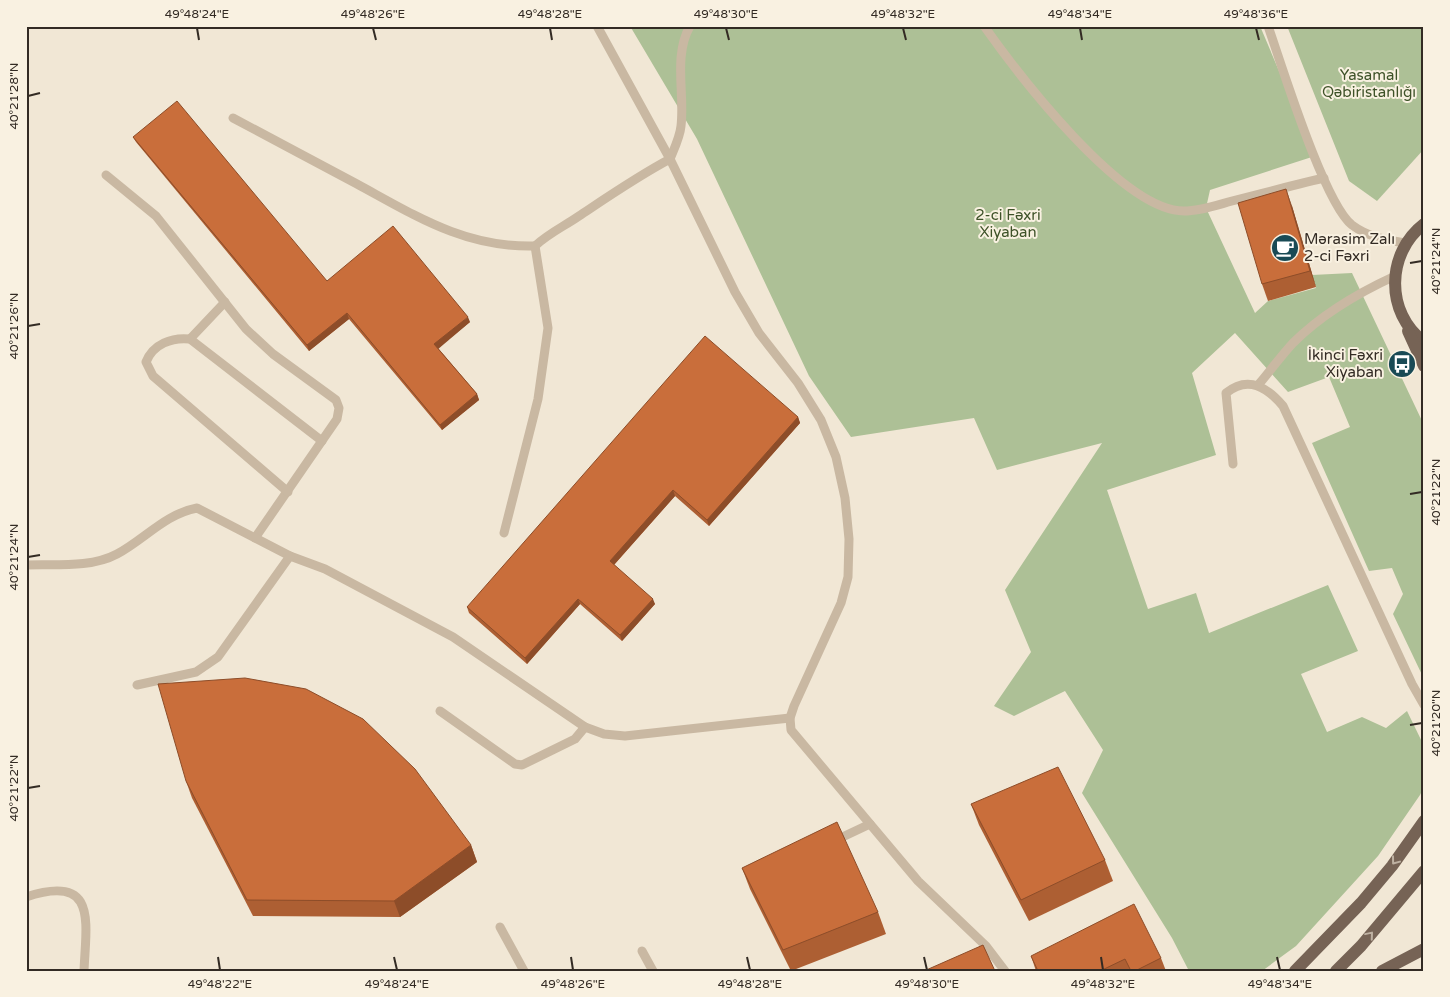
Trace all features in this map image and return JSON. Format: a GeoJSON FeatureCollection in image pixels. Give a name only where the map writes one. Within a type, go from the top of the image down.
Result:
{"type":"FeatureCollection","features":[{"type":"Feature","properties":{"kind":"main road"},"geometry":{"type":"LineString","coordinates":[[1424,212],[1405,243],[1396,266],[1394,291],[1401,315],[1424,366]]}},
{"type":"Feature","properties":{"kind":"main road"},"geometry":{"type":"LineString","coordinates":[[1405,243],[1424,224]]}},
{"type":"Feature","properties":{"kind":"main road"},"geometry":{"type":"LineString","coordinates":[[1401,315],[1415,336],[1424,342]]}},
{"type":"Feature","properties":{"kind":"main road"},"geometry":{"type":"LineString","coordinates":[[1295,971],[1361,902],[1392,866],[1424,821]]}},
{"type":"Feature","properties":{"kind":"main road"},"geometry":{"type":"LineString","coordinates":[[1336,971],[1361,946],[1424,871]]}},
{"type":"Feature","properties":{"kind":"main road"},"geometry":{"type":"LineString","coordinates":[[1386,970],[1424,949]]}},
{"type":"Feature","properties":{"kind":"lane"},"geometry":{"type":"LineString","coordinates":[[598,26],[670,159],[735,292],[759,333],[798,383],[821,420],[836,457],[846,514],[848,577],[841,603],[790,718],[791,730],[918,881],[986,946],[1005,971]]}},
{"type":"Feature","properties":{"kind":"lane"},"geometry":{"type":"LineString","coordinates":[[233,118],[441,229],[488,242],[512,246],[535,246],[551,231],[570,222],[670,159],[681,127],[681,63],[686,33],[690,26]]}},
{"type":"Feature","properties":{"kind":"lane"},"geometry":{"type":"LineString","coordinates":[[984,26],[1010,64],[1055,118],[1095,158],[1130,186],[1164,208],[1184,211],[1206,208],[1324,178]]}},
{"type":"Feature","properties":{"kind":"lane"},"geometry":{"type":"LineString","coordinates":[[1268,26],[1324,178],[1336,204],[1350,224],[1365,233],[1383,240],[1405,243]]}},
{"type":"Feature","properties":{"kind":"lane"},"geometry":{"type":"LineString","coordinates":[[106,175],[156,216],[246,329],[273,354],[336,400],[339,408],[337,420],[255,538]]}},
{"type":"Feature","properties":{"kind":"lane"},"geometry":{"type":"LineString","coordinates":[[504,533],[538,399],[548,328],[535,246]]}},
{"type":"Feature","properties":{"kind":"lane"},"geometry":{"type":"LineString","coordinates":[[1259,384],[1293,343],[1327,316],[1365,290],[1395,276]]}},
{"type":"Feature","properties":{"kind":"lane"},"geometry":{"type":"LineString","coordinates":[[190,339],[225,302]]}},
{"type":"Feature","properties":{"kind":"lane"},"geometry":{"type":"LineString","coordinates":[[288,492],[148,370],[146,362],[154,348],[172,340],[190,339],[322,441]]}},
{"type":"Feature","properties":{"kind":"lane"},"geometry":{"type":"LineString","coordinates":[[1233,464],[1226,392],[1234,386],[1259,384],[1271,391],[1282,406],[1412,684],[1424,704]]}},
{"type":"Feature","properties":{"kind":"lane"},"geometry":{"type":"LineString","coordinates":[[26,565],[87,564],[117,554],[172,516],[197,508],[290,556],[325,569],[453,637],[585,727],[604,734],[625,736],[790,718]]}},
{"type":"Feature","properties":{"kind":"lane"},"geometry":{"type":"LineString","coordinates":[[136,685],[196,672],[218,657],[290,556]]}},
{"type":"Feature","properties":{"kind":"lane"},"geometry":{"type":"LineString","coordinates":[[440,710],[515,764],[522,765],[575,739],[585,727]]}},
{"type":"Feature","properties":{"kind":"lane"},"geometry":{"type":"LineString","coordinates":[[826,845],[870,824]]}},
{"type":"Feature","properties":{"kind":"lane"},"geometry":{"type":"LineString","coordinates":[[26,897],[49,891],[65,891],[76,895],[83,902],[86,916],[84,971]]}},
{"type":"Feature","properties":{"kind":"lane"},"geometry":{"type":"LineString","coordinates":[[500,927],[524,971]]}},
{"type":"Feature","properties":{"kind":"lane"},"geometry":{"type":"LineString","coordinates":[[642,950],[653,971]]}},
{"type":"Feature","properties":{"kind":"green space","name":"2-ci Fəxri Xiyaban"},"geometry":{"type":"Polygon","coordinates":[[[630,26],[1260,26],[1315,156],[1210,190],[1206,208],[1255,313],[1268,301],[1316,288],[1312,275],[1352,273],[1424,425],[1424,679],[1393,614],[1403,594],[1392,568],[1369,571],[1312,443],[1350,427],[1329,377],[1288,392],[1235,333],[1192,373],[1216,455],[1107,490],[1148,609],[1196,593],[1209,633],[1328,585],[1358,651],[1301,674],[1327,732],[1362,717],[1386,728],[1407,711],[1424,746],[1424,787],[1378,856],[1296,946],[1262,971],[1189,971],[1172,938],[1082,793],[1103,750],[1065,691],[1014,716],[994,706],[1031,652],[1005,590],[1102,443],[997,470],[974,418],[851,437],[809,376],[697,139],[630,26]]]}},
{"type":"Feature","properties":{"kind":"green space","name":"Yasamal Qəbiristanlığı"},"geometry":{"type":"Polygon","coordinates":[[[1287,26],[1424,26],[1424,149],[1377,201],[1349,181],[1287,26]]]}},
{"type":"Feature","properties":{"kind":"building"},"geometry":{"type":"Polygon","coordinates":[[[177,101],[327,281],[393,226],[468,317],[434,344],[477,394],[440,425],[347,313],[307,345],[133,137],[177,101]]]}},
{"type":"Feature","properties":{"kind":"building"},"geometry":{"type":"Polygon","coordinates":[[[1286,189],[1310,271],[1262,284],[1238,203],[1286,189]]]}},
{"type":"Feature","properties":{"kind":"building"},"geometry":{"type":"Polygon","coordinates":[[[705,336],[798,417],[707,520],[673,490],[610,561],[653,599],[620,635],[578,599],[525,658],[467,607],[705,336]]]}},
{"type":"Feature","properties":{"kind":"building"},"geometry":{"type":"Polygon","coordinates":[[[245,678],[306,689],[363,719],[415,769],[471,845],[394,901],[247,900],[186,781],[158,684],[245,678]]]}},
{"type":"Feature","properties":{"kind":"building"},"geometry":{"type":"Polygon","coordinates":[[[1058,767],[1105,860],[1021,900],[971,804],[1058,767]]]}},
{"type":"Feature","properties":{"kind":"building"},"geometry":{"type":"Polygon","coordinates":[[[837,822],[878,912],[783,950],[742,868],[837,822]]]}},
{"type":"Feature","properties":{"kind":"building"},"geometry":{"type":"Polygon","coordinates":[[[1134,904],[1161,958],[1135,971],[1131,971],[1125,959],[1100,971],[1038,971],[1031,956],[1134,904]]]}},
{"type":"Feature","properties":{"kind":"building"},"geometry":{"type":"Polygon","coordinates":[[[983,945],[995,971],[924,971],[983,945]]]}},
{"type":"Feature","properties":{"kind":"place","name":"Mərasim Zalı 2-ci Fəxri"},"geometry":{"type":"Point","coordinates":[1285,248]}},
{"type":"Feature","properties":{"kind":"place","name":"İkinci Fəxri Xiyaban"},"geometry":{"type":"Point","coordinates":[1402,364]}}]}
